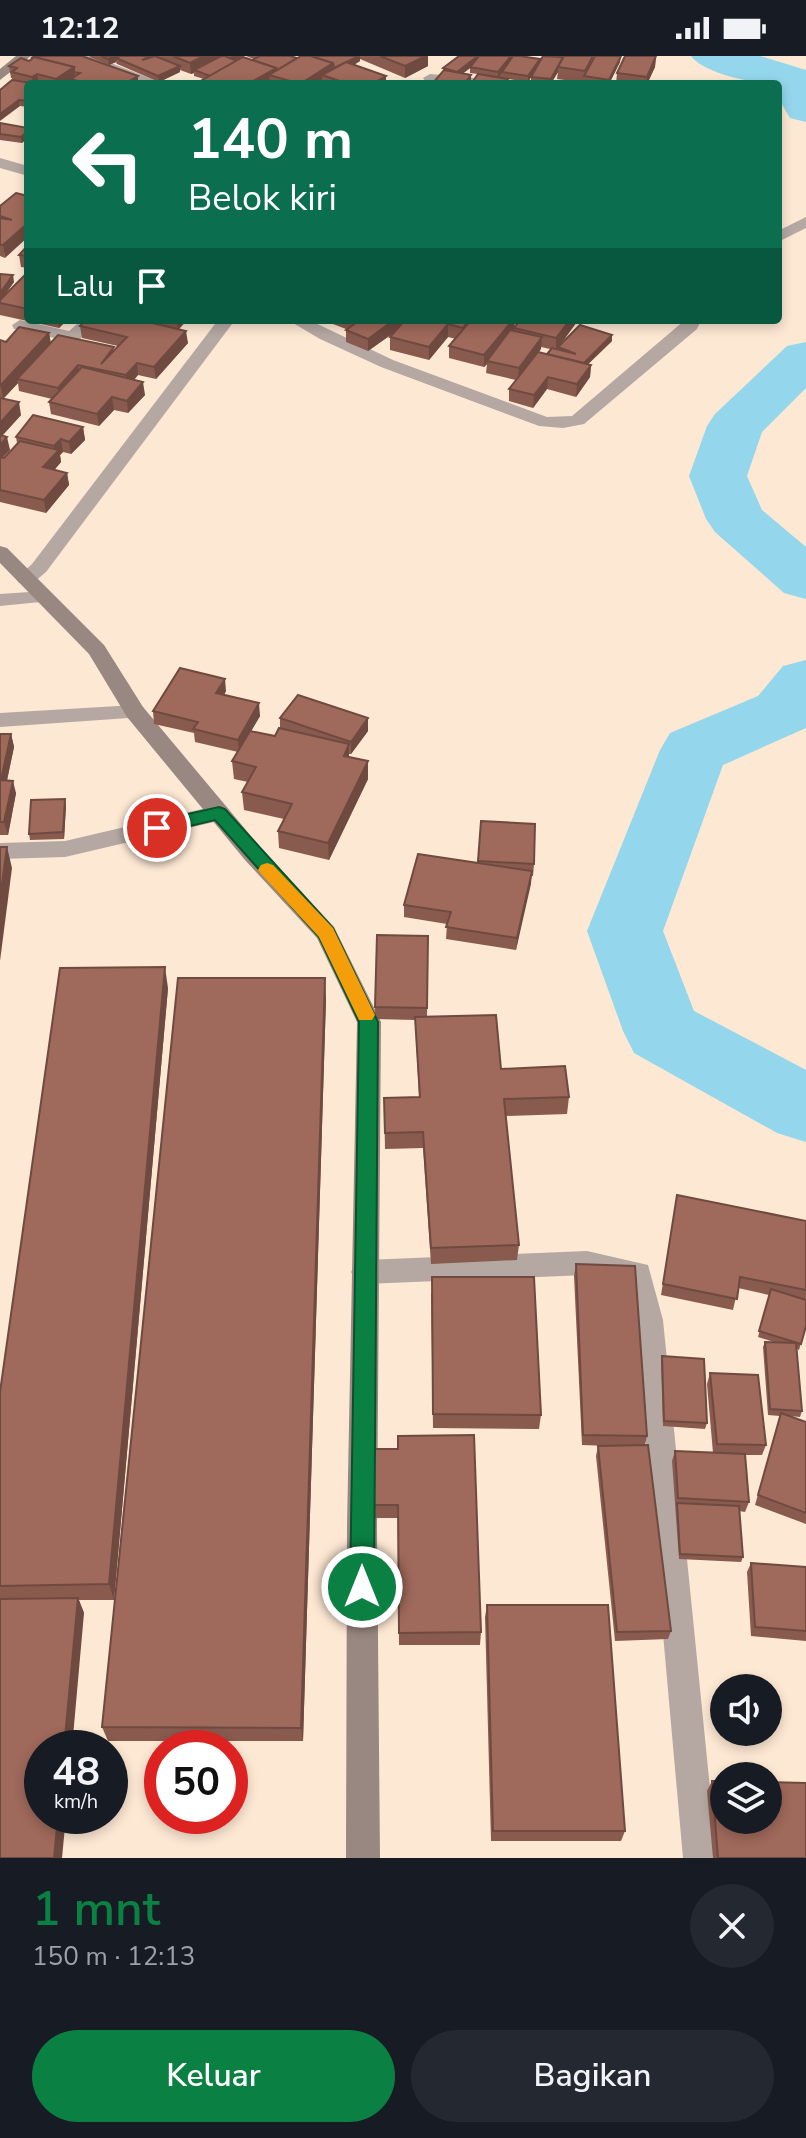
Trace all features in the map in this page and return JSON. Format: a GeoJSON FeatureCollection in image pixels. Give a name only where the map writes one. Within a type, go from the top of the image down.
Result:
{"type":"FeatureCollection","features":[{"type":"Feature","properties":{"kind":"main road"},"geometry":{"type":"LineString","coordinates":[[0,76],[18,57]]}},
{"type":"Feature","properties":{"kind":"main road"},"geometry":{"type":"LineString","coordinates":[[0,552],[36,581],[97,650],[135,712],[219,813],[326,933],[369,1022],[362,1527],[363,1858]]}},
{"type":"Feature","properties":{"kind":"street"},"geometry":{"type":"LineString","coordinates":[[80,56],[147,80]]}},
{"type":"Feature","properties":{"kind":"street"},"geometry":{"type":"LineString","coordinates":[[427,80],[442,66],[429,61]]}},
{"type":"Feature","properties":{"kind":"street"},"geometry":{"type":"LineString","coordinates":[[0,163],[24,170]]}},
{"type":"Feature","properties":{"kind":"street"},"geometry":{"type":"LineString","coordinates":[[782,235],[806,222]]}},
{"type":"Feature","properties":{"kind":"street"},"geometry":{"type":"LineString","coordinates":[[20,325],[72,337],[87,324]]}},
{"type":"Feature","properties":{"kind":"street"},"geometry":{"type":"LineString","coordinates":[[0,600],[36,581],[59,542],[224,324]]}},
{"type":"Feature","properties":{"kind":"street"},"geometry":{"type":"LineString","coordinates":[[303,324],[419,376],[545,422],[563,423],[578,420],[691,324]]}},
{"type":"Feature","properties":{"kind":"street"},"geometry":{"type":"LineString","coordinates":[[0,720],[135,712]]}},
{"type":"Feature","properties":{"kind":"street"},"geometry":{"type":"LineString","coordinates":[[0,851],[65,849],[219,813]]}},
{"type":"Feature","properties":{"kind":"street"},"geometry":{"type":"LineString","coordinates":[[365,1272],[587,1263],[638,1274],[649,1320],[700,1858]]}},
{"type":"Feature","properties":{"kind":"building"},"geometry":{"type":"Polygon","coordinates":[[[82,56],[138,76],[131,80],[74,80],[71,79],[80,73],[74,72],[74,67],[31,58],[82,56]]]}},
{"type":"Feature","properties":{"kind":"building"},"geometry":{"type":"Polygon","coordinates":[[[151,56],[142,60],[155,56],[180,66],[158,76],[116,58],[151,56]]]}},
{"type":"Feature","properties":{"kind":"building"},"geometry":{"type":"Polygon","coordinates":[[[173,56],[204,56],[190,63],[173,56]]]}},
{"type":"Feature","properties":{"kind":"building"},"geometry":{"type":"Polygon","coordinates":[[[221,56],[237,61],[210,76],[194,70],[221,56]]]}},
{"type":"Feature","properties":{"kind":"building"},"geometry":{"type":"Polygon","coordinates":[[[260,56],[297,58],[276,71],[276,68],[252,60],[260,56]]]}},
{"type":"Feature","properties":{"kind":"building"},"geometry":{"type":"Polygon","coordinates":[[[301,56],[333,63],[306,80],[286,80],[269,75],[301,56]]]}},
{"type":"Feature","properties":{"kind":"building"},"geometry":{"type":"Polygon","coordinates":[[[311,56],[359,56],[334,68],[333,63],[311,56]]]}},
{"type":"Feature","properties":{"kind":"building"},"geometry":{"type":"Polygon","coordinates":[[[380,56],[426,56],[405,66],[380,56]]]}},
{"type":"Feature","properties":{"kind":"building"},"geometry":{"type":"Polygon","coordinates":[[[459,56],[478,56],[457,72],[443,68],[459,56]]]}},
{"type":"Feature","properties":{"kind":"building"},"geometry":{"type":"Polygon","coordinates":[[[479,56],[511,56],[498,72],[470,67],[479,56]]]}},
{"type":"Feature","properties":{"kind":"building"},"geometry":{"type":"Polygon","coordinates":[[[513,56],[540,59],[528,76],[502,72],[513,56]]]}},
{"type":"Feature","properties":{"kind":"building"},"geometry":{"type":"Polygon","coordinates":[[[543,56],[563,57],[551,79],[531,77],[543,56]]]}},
{"type":"Feature","properties":{"kind":"building"},"geometry":{"type":"Polygon","coordinates":[[[564,56],[593,56],[585,71],[558,67],[564,56]]]}},
{"type":"Feature","properties":{"kind":"building"},"geometry":{"type":"Polygon","coordinates":[[[595,56],[621,56],[609,80],[584,76],[595,56]]]}},
{"type":"Feature","properties":{"kind":"building"},"geometry":{"type":"Polygon","coordinates":[[[625,56],[656,56],[647,77],[617,73],[625,56]]]}},
{"type":"Feature","properties":{"kind":"building"},"geometry":{"type":"Polygon","coordinates":[[[34,57],[74,67],[56,79],[12,72],[17,68],[9,66],[21,58],[29,61],[34,57]]]}},
{"type":"Feature","properties":{"kind":"building"},"geometry":{"type":"Polygon","coordinates":[[[243,57],[276,68],[255,80],[202,80],[243,57]]]}},
{"type":"Feature","properties":{"kind":"building"},"geometry":{"type":"Polygon","coordinates":[[[346,62],[386,76],[379,80],[336,80],[322,75],[346,62]]]}},
{"type":"Feature","properties":{"kind":"building"},"geometry":{"type":"Polygon","coordinates":[[[444,70],[471,75],[467,80],[435,80],[444,70]]]}},
{"type":"Feature","properties":{"kind":"building"},"geometry":{"type":"Polygon","coordinates":[[[478,74],[508,79],[507,80],[474,80],[478,74]]]}},
{"type":"Feature","properties":{"kind":"building"},"geometry":{"type":"Polygon","coordinates":[[[12,80],[24,82],[24,101],[19,100],[0,114],[0,90],[12,80]]]}},
{"type":"Feature","properties":{"kind":"building"},"geometry":{"type":"Polygon","coordinates":[[[0,123],[24,127],[21,137],[0,134],[0,123]]]}},
{"type":"Feature","properties":{"kind":"building"},"geometry":{"type":"Polygon","coordinates":[[[16,193],[24,195],[24,227],[3,245],[0,245],[0,218],[12,220],[0,216],[0,206],[16,193]]]}},
{"type":"Feature","properties":{"kind":"building"},"geometry":{"type":"Polygon","coordinates":[[[0,274],[13,275],[0,293],[0,274]]]}},
{"type":"Feature","properties":{"kind":"building"},"geometry":{"type":"Polygon","coordinates":[[[24,276],[24,308],[0,303],[24,276]]]}},
{"type":"Feature","properties":{"kind":"building"},"geometry":{"type":"Polygon","coordinates":[[[157,324],[186,331],[154,367],[137,363],[126,375],[78,365],[58,388],[17,379],[58,335],[114,347],[101,364],[127,337],[80,326],[157,324]]]}},
{"type":"Feature","properties":{"kind":"building"},"geometry":{"type":"Polygon","coordinates":[[[354,324],[389,324],[368,339],[346,330],[354,324]]]}},
{"type":"Feature","properties":{"kind":"building"},"geometry":{"type":"Polygon","coordinates":[[[401,324],[448,324],[429,347],[390,337],[401,324]]]}},
{"type":"Feature","properties":{"kind":"building"},"geometry":{"type":"Polygon","coordinates":[[[468,324],[510,324],[484,355],[449,346],[468,324]]]}},
{"type":"Feature","properties":{"kind":"building"},"geometry":{"type":"Polygon","coordinates":[[[517,324],[567,324],[556,338],[514,328],[517,324]]]}},
{"type":"Feature","properties":{"kind":"building"},"geometry":{"type":"Polygon","coordinates":[[[580,325],[612,335],[584,363],[547,354],[552,348],[576,354],[558,347],[580,325]]]}},
{"type":"Feature","properties":{"kind":"building"},"geometry":{"type":"Polygon","coordinates":[[[19,327],[49,333],[0,386],[0,340],[6,342],[19,327]]]}},
{"type":"Feature","properties":{"kind":"building"},"geometry":{"type":"Polygon","coordinates":[[[510,330],[542,337],[519,368],[487,361],[510,330]]]}},
{"type":"Feature","properties":{"kind":"building"},"geometry":{"type":"Polygon","coordinates":[[[538,352],[591,365],[577,384],[548,377],[534,395],[509,389],[538,352]]]}},
{"type":"Feature","properties":{"kind":"building"},"geometry":{"type":"Polygon","coordinates":[[[82,367],[143,382],[127,401],[112,397],[97,414],[49,402],[82,367]]]}},
{"type":"Feature","properties":{"kind":"building"},"geometry":{"type":"Polygon","coordinates":[[[0,398],[19,402],[0,423],[0,398]]]}},
{"type":"Feature","properties":{"kind":"building"},"geometry":{"type":"Polygon","coordinates":[[[33,415],[83,427],[69,442],[61,439],[54,446],[16,437],[33,415]]]}},
{"type":"Feature","properties":{"kind":"building"},"geometry":{"type":"Polygon","coordinates":[[[20,441],[59,450],[43,467],[67,473],[44,500],[0,490],[0,457],[4,458],[20,441]]]}},
{"type":"Feature","properties":{"kind":"building"},"geometry":{"type":"Polygon","coordinates":[[[180,668],[225,679],[216,693],[259,703],[238,740],[193,729],[198,722],[153,711],[180,668]]]}},
{"type":"Feature","properties":{"kind":"building"},"geometry":{"type":"Polygon","coordinates":[[[298,695],[368,718],[351,742],[280,718],[298,695]]]}},
{"type":"Feature","properties":{"kind":"building"},"geometry":{"type":"Polygon","coordinates":[[[279,728],[349,744],[344,756],[368,761],[328,843],[278,831],[292,804],[242,792],[256,767],[232,761],[250,731],[275,736],[279,728]]]}},
{"type":"Feature","properties":{"kind":"building"},"geometry":{"type":"Polygon","coordinates":[[[0,734],[11,734],[1,780],[13,781],[4,822],[0,822],[0,734]]]}},
{"type":"Feature","properties":{"kind":"building"},"geometry":{"type":"Polygon","coordinates":[[[65,799],[63,832],[29,834],[31,800],[65,799]]]}},
{"type":"Feature","properties":{"kind":"building"},"geometry":{"type":"Polygon","coordinates":[[[481,821],[535,824],[534,864],[478,861],[481,821]]]}},
{"type":"Feature","properties":{"kind":"building"},"geometry":{"type":"Polygon","coordinates":[[[0,847],[7,847],[0,899],[0,847]]]}},
{"type":"Feature","properties":{"kind":"building"},"geometry":{"type":"Polygon","coordinates":[[[418,854],[532,871],[517,938],[446,927],[451,912],[404,905],[418,854]]]}},
{"type":"Feature","properties":{"kind":"building"},"geometry":{"type":"Polygon","coordinates":[[[377,935],[428,936],[427,1008],[375,1007],[377,935]]]}},
{"type":"Feature","properties":{"kind":"building"},"geometry":{"type":"Polygon","coordinates":[[[165,967],[109,1584],[0,1586],[0,1392],[60,968],[165,967]]]}},
{"type":"Feature","properties":{"kind":"building"},"geometry":{"type":"Polygon","coordinates":[[[178,978],[325,978],[301,1728],[102,1727],[178,978]]]}},
{"type":"Feature","properties":{"kind":"building"},"geometry":{"type":"Polygon","coordinates":[[[496,1015],[501,1069],[565,1066],[569,1097],[504,1099],[519,1245],[431,1248],[423,1132],[385,1133],[384,1098],[420,1097],[415,1017],[496,1015]]]}},
{"type":"Feature","properties":{"kind":"building"},"geometry":{"type":"Polygon","coordinates":[[[677,1195],[806,1221],[806,1290],[740,1277],[737,1299],[663,1284],[677,1195]]]}},
{"type":"Feature","properties":{"kind":"building"},"geometry":{"type":"Polygon","coordinates":[[[576,1264],[635,1266],[647,1436],[583,1435],[576,1264]]]}},
{"type":"Feature","properties":{"kind":"building"},"geometry":{"type":"Polygon","coordinates":[[[432,1277],[534,1277],[541,1415],[433,1414],[432,1277]]]}},
{"type":"Feature","properties":{"kind":"building"},"geometry":{"type":"Polygon","coordinates":[[[771,1289],[806,1300],[806,1326],[801,1344],[759,1331],[771,1289]]]}},
{"type":"Feature","properties":{"kind":"building"},"geometry":{"type":"Polygon","coordinates":[[[765,1342],[796,1343],[802,1411],[770,1409],[765,1342]]]}},
{"type":"Feature","properties":{"kind":"building"},"geometry":{"type":"Polygon","coordinates":[[[662,1356],[704,1359],[707,1423],[664,1421],[662,1356]]]}},
{"type":"Feature","properties":{"kind":"building"},"geometry":{"type":"Polygon","coordinates":[[[710,1373],[758,1375],[766,1445],[717,1444],[710,1373]]]}},
{"type":"Feature","properties":{"kind":"building"},"geometry":{"type":"Polygon","coordinates":[[[781,1413],[806,1422],[806,1513],[758,1495],[781,1413]]]}},
{"type":"Feature","properties":{"kind":"building"},"geometry":{"type":"Polygon","coordinates":[[[474,1435],[481,1632],[399,1633],[398,1505],[373,1505],[374,1449],[398,1449],[398,1436],[474,1435]]]}},
{"type":"Feature","properties":{"kind":"building"},"geometry":{"type":"Polygon","coordinates":[[[648,1445],[671,1631],[617,1632],[598,1446],[648,1445]]]}},
{"type":"Feature","properties":{"kind":"building"},"geometry":{"type":"Polygon","coordinates":[[[675,1451],[745,1454],[749,1502],[678,1498],[675,1451]]]}},
{"type":"Feature","properties":{"kind":"building"},"geometry":{"type":"Polygon","coordinates":[[[677,1503],[739,1506],[743,1557],[680,1554],[677,1503]]]}},
{"type":"Feature","properties":{"kind":"building"},"geometry":{"type":"Polygon","coordinates":[[[751,1563],[806,1567],[806,1631],[755,1627],[751,1563]]]}},
{"type":"Feature","properties":{"kind":"building"},"geometry":{"type":"Polygon","coordinates":[[[78,1598],[66,1730],[24,1730],[24,1834],[56,1834],[54,1858],[0,1858],[0,1599],[78,1598]]]}},
{"type":"Feature","properties":{"kind":"building"},"geometry":{"type":"Polygon","coordinates":[[[487,1605],[608,1605],[625,1831],[493,1831],[487,1605]]]}},
{"type":"Feature","properties":{"kind":"building"},"geometry":{"type":"Polygon","coordinates":[[[782,1782],[806,1783],[806,1858],[718,1858],[716,1834],[782,1834],[782,1782]]]}},
{"type":"Feature","properties":{"kind":"waterway"},"geometry":{"type":"LineString","coordinates":[[713,56],[790,79],[806,108]]}},
{"type":"Feature","properties":{"kind":"waterway"},"geometry":{"type":"LineString","coordinates":[[806,358],[735,426],[718,476],[736,519],[806,579]]}},
{"type":"Feature","properties":{"kind":"waterway"},"geometry":{"type":"LineString","coordinates":[[806,682],[782,712],[694,750],[625,931],[662,1031],[806,1109]]}},
{"type":"Feature","properties":{"kind":"slow traffic"},"geometry":{"type":"LineString","coordinates":[[267,870],[326,933],[365,1015]]}},
{"type":"Feature","properties":{"kind":"route"},"geometry":{"type":"LineString","coordinates":[[157,828],[219,813],[326,933],[369,1022],[362,1587]]}}]}
